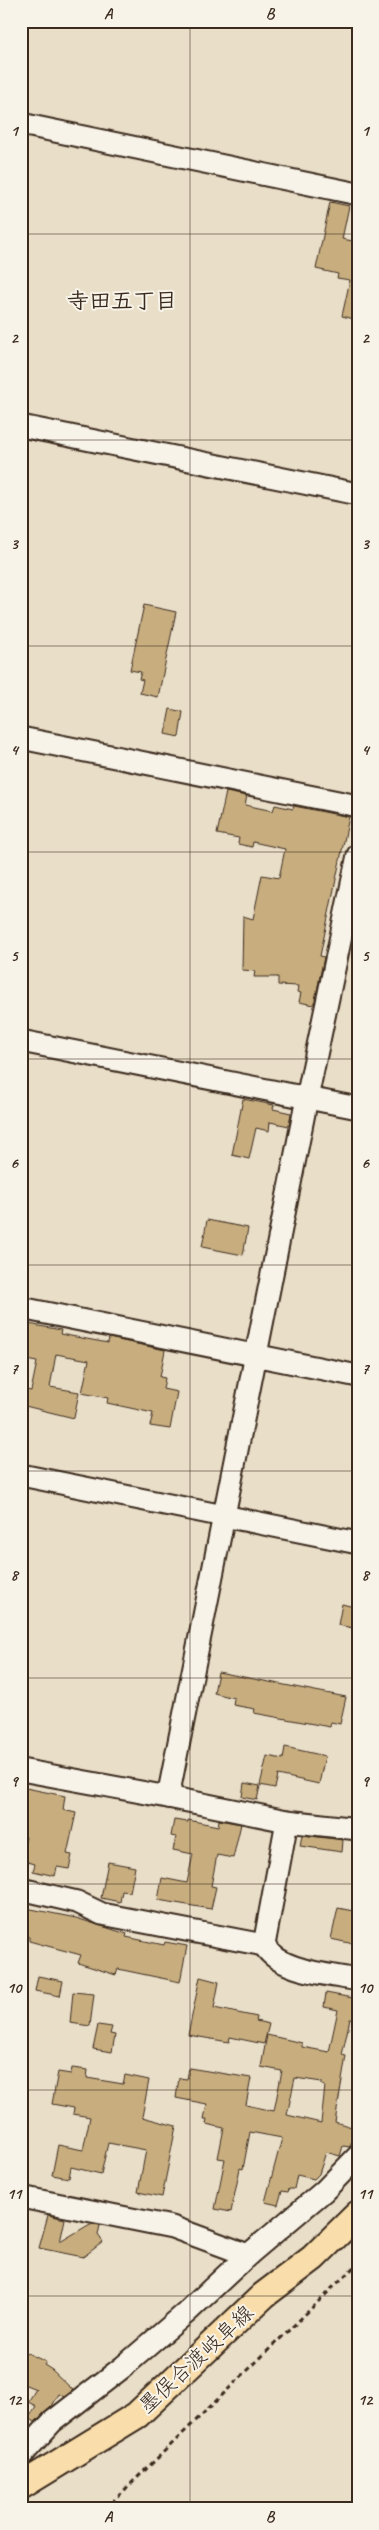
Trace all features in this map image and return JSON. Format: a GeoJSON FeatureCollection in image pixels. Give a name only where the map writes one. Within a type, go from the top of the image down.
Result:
{"type":"FeatureCollection","features":[{"type":"Feature","properties":{"kind":"main road","name":"墨俣合渡岐阜線"},"geometry":{"type":"LineString","coordinates":[[21,2486],[137,2415],[264,2295],[313,2258],[358,2214]]}},
{"type":"Feature","properties":{"kind":"street"},"geometry":{"type":"LineString","coordinates":[[21,124],[358,194]]}},
{"type":"Feature","properties":{"kind":"street"},"geometry":{"type":"LineString","coordinates":[[21,426],[358,494]]}},
{"type":"Feature","properties":{"kind":"street"},"geometry":{"type":"LineString","coordinates":[[21,738],[358,806]]}},
{"type":"Feature","properties":{"kind":"street"},"geometry":{"type":"LineString","coordinates":[[168,1797],[306,1098],[358,855]]}},
{"type":"Feature","properties":{"kind":"street"},"geometry":{"type":"LineString","coordinates":[[21,1041],[358,1108]]}},
{"type":"Feature","properties":{"kind":"street"},"geometry":{"type":"LineString","coordinates":[[21,1308],[358,1376]]}},
{"type":"Feature","properties":{"kind":"street"},"geometry":{"type":"LineString","coordinates":[[21,1475],[358,1543]]}},
{"type":"Feature","properties":{"kind":"street"},"geometry":{"type":"LineString","coordinates":[[21,1770],[288,1821],[358,1829]]}},
{"type":"Feature","properties":{"kind":"street"},"geometry":{"type":"LineString","coordinates":[[288,1821],[264,1945],[269,1955],[286,1965],[358,1980]]}},
{"type":"Feature","properties":{"kind":"street"},"geometry":{"type":"LineString","coordinates":[[21,1889],[77,1902],[102,1914],[264,1945]]}},
{"type":"Feature","properties":{"kind":"street"},"geometry":{"type":"LineString","coordinates":[[21,2456],[52,2422],[123,2367],[186,2313],[248,2254],[324,2191],[358,2156]]}},
{"type":"Feature","properties":{"kind":"street"},"geometry":{"type":"LineString","coordinates":[[21,2197],[172,2227],[248,2254]]}},
{"type":"Feature","properties":{"kind":"path"},"geometry":{"type":"LineString","coordinates":[[105,2509],[358,2263]]}},
{"type":"Feature","properties":{"kind":"building"},"geometry":{"type":"Polygon","coordinates":[[[330,202],[349,206],[342,239],[358,242],[358,320],[342,316],[350,280],[337,278],[338,274],[316,269],[330,202]]]}},
{"type":"Feature","properties":{"kind":"building"},"geometry":{"type":"Polygon","coordinates":[[[144,605],[176,612],[158,697],[140,693],[143,680],[139,679],[141,672],[130,670],[144,605]]]}},
{"type":"Feature","properties":{"kind":"building"},"geometry":{"type":"Polygon","coordinates":[[[170,709],[183,712],[179,737],[165,734],[170,709]]]}},
{"type":"Feature","properties":{"kind":"building"},"geometry":{"type":"Polygon","coordinates":[[[226,792],[247,796],[245,805],[273,811],[275,805],[293,809],[294,806],[349,817],[320,956],[324,957],[314,1005],[299,1002],[301,993],[297,992],[298,986],[278,985],[278,977],[254,977],[255,971],[242,970],[243,916],[253,919],[262,875],[279,878],[285,849],[253,842],[252,847],[238,844],[239,838],[217,834],[226,792]]]}},
{"type":"Feature","properties":{"kind":"building"},"geometry":{"type":"Polygon","coordinates":[[[243,1099],[274,1105],[273,1109],[291,1113],[289,1126],[270,1122],[269,1131],[256,1128],[249,1159],[232,1155],[243,1099]]]}},
{"type":"Feature","properties":{"kind":"building"},"geometry":{"type":"Polygon","coordinates":[[[207,1220],[248,1228],[243,1255],[202,1247],[207,1220]]]}},
{"type":"Feature","properties":{"kind":"building"},"geometry":{"type":"Polygon","coordinates":[[[23,1323],[61,1330],[60,1334],[108,1343],[109,1338],[165,1350],[160,1377],[165,1378],[163,1389],[177,1392],[170,1429],[150,1426],[153,1413],[107,1403],[108,1398],[82,1393],[89,1360],[56,1354],[50,1387],[79,1392],[74,1418],[21,1405],[21,1389],[31,1391],[37,1362],[21,1359],[23,1323]]]}},
{"type":"Feature","properties":{"kind":"building"},"geometry":{"type":"Polygon","coordinates":[[[342,1604],[358,1608],[358,1629],[338,1625],[342,1604]]]}},
{"type":"Feature","properties":{"kind":"building"},"geometry":{"type":"Polygon","coordinates":[[[218,1672],[346,1697],[340,1724],[331,1722],[330,1727],[254,1713],[255,1709],[233,1705],[234,1698],[214,1693],[218,1672]]]}},
{"type":"Feature","properties":{"kind":"building"},"geometry":{"type":"Polygon","coordinates":[[[285,1747],[325,1756],[319,1784],[278,1775],[275,1788],[260,1785],[267,1756],[283,1759],[285,1747]]]}},
{"type":"Feature","properties":{"kind":"building"},"geometry":{"type":"Polygon","coordinates":[[[244,1783],[260,1786],[257,1800],[242,1797],[244,1783]]]}},
{"type":"Feature","properties":{"kind":"building"},"geometry":{"type":"Polygon","coordinates":[[[21,1787],[65,1796],[63,1810],[76,1813],[67,1854],[72,1855],[69,1869],[57,1867],[55,1876],[33,1871],[35,1864],[21,1860],[26,1837],[21,1836],[21,1787]]]}},
{"type":"Feature","properties":{"kind":"building"},"geometry":{"type":"Polygon","coordinates":[[[174,1820],[188,1822],[188,1820],[218,1826],[219,1820],[241,1824],[233,1858],[217,1855],[211,1886],[216,1887],[211,1909],[158,1900],[162,1878],[187,1883],[193,1854],[173,1850],[176,1837],[171,1836],[174,1820]]]}},
{"type":"Feature","properties":{"kind":"building"},"geometry":{"type":"Polygon","coordinates":[[[302,1835],[343,1840],[342,1852],[300,1846],[302,1835]]]}},
{"type":"Feature","properties":{"kind":"building"},"geometry":{"type":"Polygon","coordinates":[[[108,1862],[135,1867],[130,1892],[122,1891],[120,1902],[101,1898],[108,1862]]]}},
{"type":"Feature","properties":{"kind":"building"},"geometry":{"type":"Polygon","coordinates":[[[21,1907],[76,1918],[127,1934],[126,1937],[164,1945],[165,1942],[187,1946],[180,1982],[118,1969],[116,1975],[78,1963],[81,1955],[29,1941],[29,1937],[21,1935],[21,1907]]]}},
{"type":"Feature","properties":{"kind":"building"},"geometry":{"type":"Polygon","coordinates":[[[338,1908],[358,1912],[358,1945],[331,1939],[338,1908]]]}},
{"type":"Feature","properties":{"kind":"building"},"geometry":{"type":"Polygon","coordinates":[[[38,1976],[63,1981],[60,1996],[35,1991],[38,1976]]]}},
{"type":"Feature","properties":{"kind":"building"},"geometry":{"type":"Polygon","coordinates":[[[200,1977],[219,1982],[214,2008],[257,2017],[256,2021],[269,2024],[264,2044],[230,2037],[229,2042],[188,2035],[200,1977]]]}},
{"type":"Feature","properties":{"kind":"building"},"geometry":{"type":"Polygon","coordinates":[[[73,1992],[94,1994],[90,2026],[70,2023],[73,1992]]]}},
{"type":"Feature","properties":{"kind":"building"},"geometry":{"type":"Polygon","coordinates":[[[326,1993],[358,1999],[358,2020],[350,2019],[342,2055],[346,2056],[335,2122],[355,2128],[350,2147],[343,2146],[340,2156],[326,2152],[319,2174],[314,2179],[297,2175],[294,2189],[289,2189],[288,2192],[282,2191],[278,2205],[265,2202],[282,2138],[250,2132],[243,2169],[240,2168],[231,2212],[215,2209],[225,2159],[218,2158],[224,2128],[206,2124],[207,2119],[204,2119],[207,2104],[176,2098],[179,2078],[187,2079],[189,2068],[251,2078],[246,2105],[274,2111],[282,2071],[261,2067],[267,2035],[302,2043],[302,2047],[329,2052],[338,2010],[324,2007],[326,1993]],[[295,2078],[287,2115],[321,2123],[325,2086],[322,2085],[322,2082],[295,2078]]]}},
{"type":"Feature","properties":{"kind":"building"},"geometry":{"type":"Polygon","coordinates":[[[98,2025],[112,2027],[110,2034],[115,2035],[112,2052],[93,2049],[98,2025]]]}},
{"type":"Feature","properties":{"kind":"building"},"geometry":{"type":"Polygon","coordinates":[[[72,2068],[88,2070],[87,2078],[123,2084],[125,2075],[149,2080],[142,2117],[176,2126],[162,2197],[138,2192],[146,2150],[108,2143],[101,2174],[71,2167],[69,2178],[52,2175],[58,2145],[83,2150],[90,2117],[73,2114],[74,2108],[52,2104],[58,2072],[71,2074],[72,2068]]]}},
{"type":"Feature","properties":{"kind":"building"},"geometry":{"type":"Polygon","coordinates":[[[48,2215],[65,2219],[60,2242],[90,2224],[100,2225],[98,2235],[103,2242],[83,2257],[39,2248],[48,2215]]]}},
{"type":"Feature","properties":{"kind":"building"},"geometry":{"type":"Polygon","coordinates":[[[21,2350],[46,2362],[44,2365],[73,2390],[64,2397],[59,2394],[52,2406],[35,2422],[29,2418],[36,2406],[28,2402],[36,2389],[21,2383],[21,2350]]]}},
{"type":"Feature","properties":{"kind":"district","name":"寺田五丁目"},"geometry":{"type":"Point","coordinates":[122,300]}}]}
